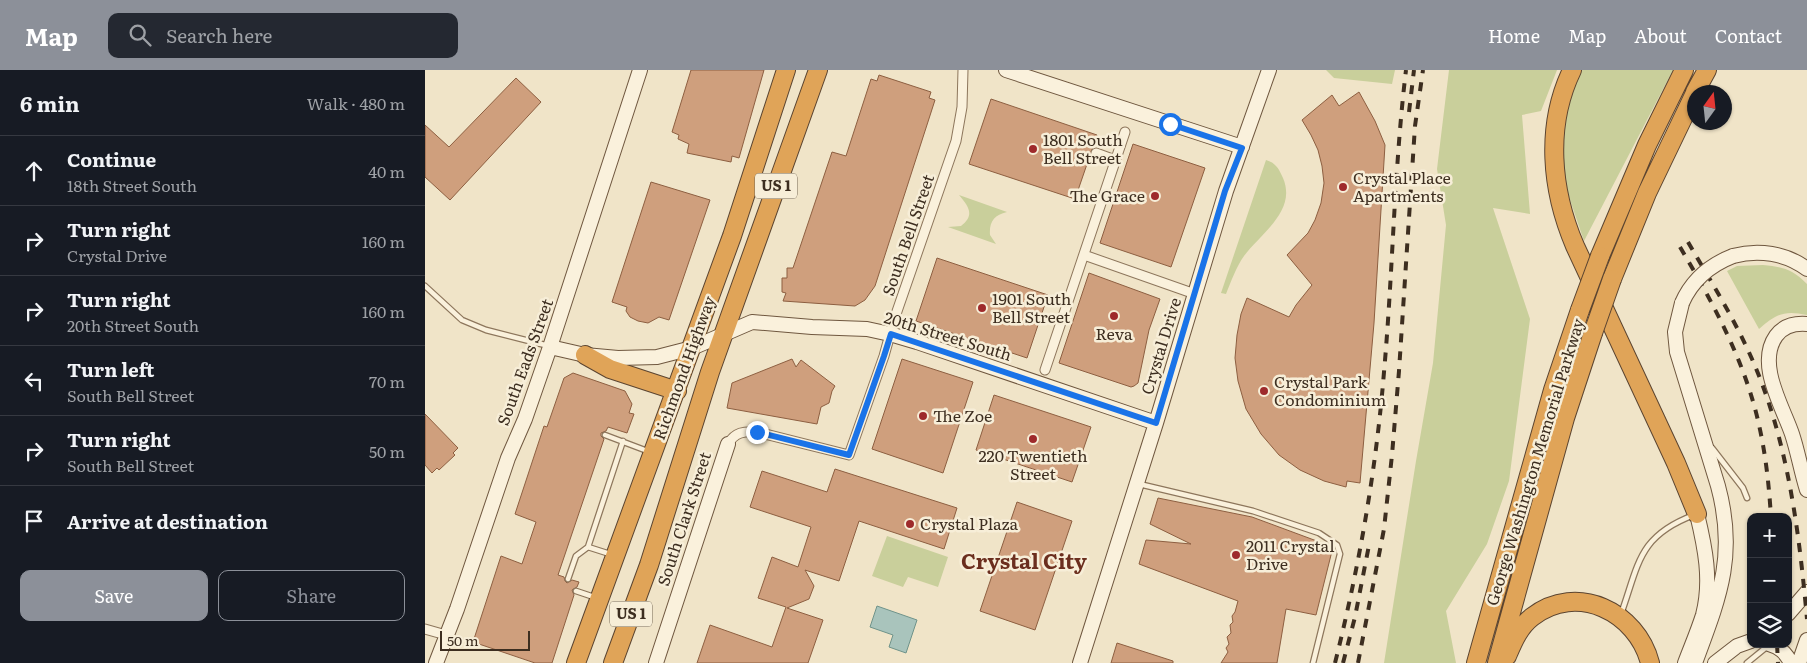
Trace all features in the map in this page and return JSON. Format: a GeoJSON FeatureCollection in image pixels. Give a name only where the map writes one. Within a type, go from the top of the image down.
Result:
{"type":"FeatureCollection","features":[{"type":"Feature","properties":{"kind":"highway","name":"Richmond Highway"},"geometry":{"type":"LineString","coordinates":[[577,663],[732,236],[786,70]]}},
{"type":"Feature","properties":{"kind":"highway"},"geometry":{"type":"LineString","coordinates":[[1572,70],[1560,103],[1555,132],[1555,172],[1563,216],[1575,246],[1659,425],[1697,514]]}},
{"type":"Feature","properties":{"kind":"highway","name":"George Washington Memorial Parkway"},"geometry":{"type":"LineString","coordinates":[[1476,663],[1553,390],[1580,310],[1600,256],[1640,161],[1684,70]]}},
{"type":"Feature","properties":{"kind":"highway","name":"George Washington Memorial Parkway"},"geometry":{"type":"LineString","coordinates":[[1699,85],[1707,70]]}},
{"type":"Feature","properties":{"kind":"highway","name":"Richmond Highway"},"geometry":{"type":"LineString","coordinates":[[613,663],[649,565],[703,392],[818,71]]}},
{"type":"Feature","properties":{"kind":"highway","name":"George Washington Memorial Parkway"},"geometry":{"type":"LineString","coordinates":[[1497,663],[1565,418],[1593,333],[1612,279],[1647,193],[1687,110]]}},
{"type":"Feature","properties":{"kind":"highway"},"geometry":{"type":"LineString","coordinates":[[585,355],[610,370],[677,391]]}},
{"type":"Feature","properties":{"kind":"highway"},"geometry":{"type":"LineString","coordinates":[[1504,663],[1513,640],[1532,617],[1548,608],[1567,603],[1586,603],[1602,607],[1620,617],[1637,635],[1645,648],[1650,663]]}},
{"type":"Feature","properties":{"kind":"street","name":"South Eads Street"},"geometry":{"type":"LineString","coordinates":[[436,663],[457,609],[508,458],[525,419],[550,347],[641,70]]}},
{"type":"Feature","properties":{"kind":"street","name":"South Bell Street"},"geometry":{"type":"LineString","coordinates":[[728,444],[736,434],[748,431],[849,455],[956,142],[961,108],[963,70]]}},
{"type":"Feature","properties":{"kind":"street"},"geometry":{"type":"LineString","coordinates":[[1006,70],[1038,78],[1242,148]]}},
{"type":"Feature","properties":{"kind":"street","name":"Crystal Drive"},"geometry":{"type":"LineString","coordinates":[[1080,663],[1156,423],[1225,191],[1269,70]]}},
{"type":"Feature","properties":{"kind":"street"},"geometry":{"type":"LineString","coordinates":[[1045,370],[1125,132]]}},
{"type":"Feature","properties":{"kind":"street"},"geometry":{"type":"LineString","coordinates":[[1096,153],[1115,160]]}},
{"type":"Feature","properties":{"kind":"street"},"geometry":{"type":"LineString","coordinates":[[1695,663],[1720,593],[1725,573],[1726,550],[1724,508],[1704,436],[1677,352],[1675,332],[1682,303],[1691,286],[1706,270],[1733,256],[1748,253],[1766,253],[1786,258],[1805,268]]}},
{"type":"Feature","properties":{"kind":"street"},"geometry":{"type":"LineString","coordinates":[[1085,255],[1195,294]]}},
{"type":"Feature","properties":{"kind":"street","name":"20th Street South"},"geometry":{"type":"LineString","coordinates":[[550,347],[585,355],[618,358],[657,357],[692,348],[752,322],[867,329],[891,334],[1156,423]]}},
{"type":"Feature","properties":{"kind":"street"},"geometry":{"type":"LineString","coordinates":[[1807,324],[1790,325],[1780,331],[1772,342],[1769,354],[1775,392],[1792,433],[1799,466],[1807,490]]}},
{"type":"Feature","properties":{"kind":"street","name":"South Clark Street"},"geometry":{"type":"LineString","coordinates":[[656,663],[728,444]]}},
{"type":"Feature","properties":{"kind":"street"},"geometry":{"type":"LineString","coordinates":[[1685,663],[1703,613],[1707,592],[1707,556],[1697,514]]}},
{"type":"Feature","properties":{"kind":"street"},"geometry":{"type":"LineString","coordinates":[[1792,609],[1807,592]]}},
{"type":"Feature","properties":{"kind":"street"},"geometry":{"type":"LineString","coordinates":[[425,630],[446,635]]}},
{"type":"Feature","properties":{"kind":"street"},"geometry":{"type":"LineString","coordinates":[[1799,663],[1807,640]]}},
{"type":"Feature","properties":{"kind":"street"},"geometry":{"type":"LineString","coordinates":[[1715,663],[1737,646],[1747,642]]}},
{"type":"Feature","properties":{"kind":"street"},"geometry":{"type":"LineString","coordinates":[[1777,648],[1785,652],[1791,663]]}},
{"type":"Feature","properties":{"kind":"lane"},"geometry":{"type":"LineString","coordinates":[[425,286],[462,320],[486,330],[550,347]]}},
{"type":"Feature","properties":{"kind":"lane"},"geometry":{"type":"LineString","coordinates":[[605,435],[653,453]]}},
{"type":"Feature","properties":{"kind":"lane"},"geometry":{"type":"LineString","coordinates":[[1704,436],[1743,488],[1747,498]]}},
{"type":"Feature","properties":{"kind":"lane"},"geometry":{"type":"LineString","coordinates":[[568,579],[576,556],[588,547],[623,442]]}},
{"type":"Feature","properties":{"kind":"lane"},"geometry":{"type":"LineString","coordinates":[[1137,484],[1236,506],[1319,532],[1337,545],[1340,554],[1313,663]]}},
{"type":"Feature","properties":{"kind":"lane"},"geometry":{"type":"LineString","coordinates":[[1620,617],[1636,568],[1647,547],[1663,530],[1697,514]]}},
{"type":"Feature","properties":{"kind":"lane"},"geometry":{"type":"LineString","coordinates":[[588,547],[615,556]]}},
{"type":"Feature","properties":{"kind":"lane"},"geometry":{"type":"LineString","coordinates":[[576,591],[600,599]]}},
{"type":"Feature","properties":{"kind":"lane"},"geometry":{"type":"LineString","coordinates":[[1747,663],[1764,648]]}},
{"type":"Feature","properties":{"kind":"green space"},"geometry":{"type":"Polygon","coordinates":[[[1326,70],[1395,70],[1392,84],[1334,78],[1326,70]]]}},
{"type":"Feature","properties":{"kind":"green space"},"geometry":{"type":"Polygon","coordinates":[[[1449,70],[1557,70],[1541,111],[1522,115],[1530,214],[1493,208],[1530,319],[1509,481],[1487,544],[1446,611],[1456,663],[1384,663],[1433,363],[1446,225],[1437,169],[1449,70]]]}},
{"type":"Feature","properties":{"kind":"green space"},"geometry":{"type":"Polygon","coordinates":[[[1582,70],[1673,70],[1584,241],[1568,194],[1562,157],[1568,101],[1582,70]]]}},
{"type":"Feature","properties":{"kind":"green space"},"geometry":{"type":"Polygon","coordinates":[[[1266,160],[1275,165],[1282,175],[1286,190],[1285,201],[1275,221],[1241,260],[1226,294],[1221,293],[1266,160]]]}},
{"type":"Feature","properties":{"kind":"green space"},"geometry":{"type":"Polygon","coordinates":[[[959,195],[1007,212],[996,217],[990,226],[990,235],[996,244],[948,227],[961,226],[968,218],[968,207],[959,195]]]}},
{"type":"Feature","properties":{"kind":"green space"},"geometry":{"type":"Polygon","coordinates":[[[1763,265],[1787,270],[1797,275],[1807,284],[1807,315],[1781,314],[1759,329],[1727,271],[1737,266],[1763,265]]]}},
{"type":"Feature","properties":{"kind":"green space"},"geometry":{"type":"Polygon","coordinates":[[[887,536],[948,557],[938,587],[908,577],[903,587],[872,576],[887,536]]]}},
{"type":"Feature","properties":{"kind":"water"},"geometry":{"type":"Polygon","coordinates":[[[877,606],[917,620],[906,653],[889,647],[893,635],[870,627],[877,606]]]}},
{"type":"Feature","properties":{"kind":"building"},"geometry":{"type":"Polygon","coordinates":[[[691,70],[764,70],[739,158],[732,156],[731,162],[687,153],[689,144],[678,139],[679,135],[672,132],[691,70]]]}},
{"type":"Feature","properties":{"kind":"building"},"geometry":{"type":"Polygon","coordinates":[[[879,75],[931,92],[929,98],[935,100],[875,286],[865,300],[855,306],[783,301],[786,293],[782,292],[782,278],[787,278],[787,268],[793,268],[832,152],[846,156],[871,79],[877,81],[879,75]]]}},
{"type":"Feature","properties":{"kind":"building"},"geometry":{"type":"Polygon","coordinates":[[[516,78],[541,102],[450,200],[425,177],[425,125],[449,147],[516,78]]]}},
{"type":"Feature","properties":{"kind":"building"},"geometry":{"type":"Polygon","coordinates":[[[1359,92],[1375,121],[1385,145],[1374,323],[1360,483],[1347,481],[1346,487],[1324,481],[1300,470],[1279,455],[1261,434],[1246,409],[1238,381],[1235,358],[1241,314],[1247,298],[1289,317],[1312,285],[1287,255],[1308,233],[1315,220],[1321,203],[1324,183],[1318,150],[1302,120],[1332,95],[1339,106],[1359,92]]]}},
{"type":"Feature","properties":{"kind":"building","name":"1801 South Bell Street"},"geometry":{"type":"Polygon","coordinates":[[[991,99],[1097,135],[1075,199],[969,164],[991,99]]]}},
{"type":"Feature","properties":{"kind":"building","name":"The Grace"},"geometry":{"type":"Polygon","coordinates":[[[1133,144],[1205,168],[1171,267],[1100,243],[1133,144]]]}},
{"type":"Feature","properties":{"kind":"building"},"geometry":{"type":"Polygon","coordinates":[[[651,182],[710,200],[669,320],[659,317],[648,323],[630,317],[626,311],[627,307],[612,302],[651,182]]]}},
{"type":"Feature","properties":{"kind":"building","name":"1901 South Bell Street"},"geometry":{"type":"Polygon","coordinates":[[[937,258],[1048,295],[1027,358],[916,321],[937,258]]]}},
{"type":"Feature","properties":{"kind":"building","name":"Reva"},"geometry":{"type":"Polygon","coordinates":[[[1089,273],[1160,299],[1149,330],[1138,383],[1134,386],[1131,387],[1059,363],[1089,273]]]}},
{"type":"Feature","properties":{"kind":"building"},"geometry":{"type":"Polygon","coordinates":[[[792,359],[796,367],[801,360],[835,386],[829,403],[821,407],[817,424],[727,408],[732,383],[792,359]]]}},
{"type":"Feature","properties":{"kind":"building","name":"The Zoe"},"geometry":{"type":"Polygon","coordinates":[[[902,359],[973,382],[943,473],[872,449],[902,359]]]}},
{"type":"Feature","properties":{"kind":"building"},"geometry":{"type":"Polygon","coordinates":[[[573,373],[625,391],[632,404],[629,413],[634,414],[627,433],[608,427],[606,431],[601,433],[604,439],[558,575],[564,577],[567,583],[572,580],[579,582],[577,587],[572,590],[574,595],[552,663],[535,663],[473,642],[501,556],[522,564],[536,522],[515,514],[544,426],[547,427],[564,378],[573,373]]]}},
{"type":"Feature","properties":{"kind":"building","name":"220 Twentieth Street"},"geometry":{"type":"Polygon","coordinates":[[[994,395],[1091,427],[1072,482],[976,450],[994,395]]]}},
{"type":"Feature","properties":{"kind":"building"},"geometry":{"type":"Polygon","coordinates":[[[425,414],[458,448],[453,453],[455,455],[439,470],[437,468],[432,473],[425,465],[425,414]]]}},
{"type":"Feature","properties":{"kind":"building","name":"Crystal Plaza"},"geometry":{"type":"Polygon","coordinates":[[[835,469],[957,508],[944,549],[859,521],[839,581],[805,570],[814,586],[809,599],[787,608],[823,620],[808,663],[697,663],[710,625],[772,647],[786,607],[758,598],[772,557],[798,567],[811,527],[750,507],[762,471],[827,492],[835,469]]]}},
{"type":"Feature","properties":{"kind":"building","name":"2011 Crystal Drive"},"geometry":{"type":"Polygon","coordinates":[[[1158,498],[1252,517],[1333,547],[1316,615],[1286,609],[1277,663],[1221,663],[1228,652],[1226,648],[1229,644],[1227,637],[1231,633],[1230,625],[1233,622],[1232,616],[1238,601],[1139,564],[1146,540],[1191,544],[1150,524],[1158,498]]]}},
{"type":"Feature","properties":{"kind":"building"},"geometry":{"type":"Polygon","coordinates":[[[1017,502],[1072,521],[1035,630],[980,611],[1017,502]]]}},
{"type":"Feature","properties":{"kind":"building"},"geometry":{"type":"Polygon","coordinates":[[[1117,643],[1173,661],[1173,663],[1111,663],[1117,643]]]}},
{"type":"Feature","properties":{"kind":"railway"},"geometry":{"type":"LineString","coordinates":[[1335,663],[1359,555],[1381,409],[1406,70]]}},
{"type":"Feature","properties":{"kind":"railway"},"geometry":{"type":"LineString","coordinates":[[1409,112],[1414,70]]}},
{"type":"Feature","properties":{"kind":"railway"},"geometry":{"type":"LineString","coordinates":[[1358,663],[1384,529],[1399,371],[1415,126],[1423,70]]}},
{"type":"Feature","properties":{"kind":"railway"},"geometry":{"type":"LineString","coordinates":[[1688,242],[1745,344],[1775,422],[1796,520],[1807,619]]}},
{"type":"Feature","properties":{"kind":"railway"},"geometry":{"type":"LineString","coordinates":[[1680,247],[1727,333],[1753,401],[1767,471],[1771,513]]}},
{"type":"Feature","properties":{"kind":"railway"},"geometry":{"type":"LineString","coordinates":[[1343,663],[1355,617],[1370,540]]}},
{"type":"Feature","properties":{"kind":"railway"},"geometry":{"type":"LineString","coordinates":[[1777,648],[1778,663]]}},
{"type":"Feature","properties":{"kind":"place","name":"1801 South Bell Street"},"geometry":{"type":"Point","coordinates":[1033,149]}},
{"type":"Feature","properties":{"kind":"place","name":"Crystal Place Apartments"},"geometry":{"type":"Point","coordinates":[1343,187]}},
{"type":"Feature","properties":{"kind":"place","name":"The Grace"},"geometry":{"type":"Point","coordinates":[1155,196]}},
{"type":"Feature","properties":{"kind":"place","name":"1901 South Bell Street"},"geometry":{"type":"Point","coordinates":[982,308]}},
{"type":"Feature","properties":{"kind":"place","name":"Reva"},"geometry":{"type":"Point","coordinates":[1114,316]}},
{"type":"Feature","properties":{"kind":"place","name":"Crystal Park Condominium"},"geometry":{"type":"Point","coordinates":[1264,391]}},
{"type":"Feature","properties":{"kind":"place","name":"The Zoe"},"geometry":{"type":"Point","coordinates":[923,416]}},
{"type":"Feature","properties":{"kind":"place","name":"220 Twentieth Street"},"geometry":{"type":"Point","coordinates":[1033,439]}},
{"type":"Feature","properties":{"kind":"place","name":"Crystal Plaza"},"geometry":{"type":"Point","coordinates":[910,524]}},
{"type":"Feature","properties":{"kind":"place","name":"2011 Crystal Drive"},"geometry":{"type":"Point","coordinates":[1236,555]}},
{"type":"Feature","properties":{"kind":"district","name":"Crystal City"},"geometry":{"type":"Point","coordinates":[1024,562]}},
{"type":"Feature","properties":{"kind":"route"},"geometry":{"type":"LineString","coordinates":[[757,432],[849,455],[891,334],[1156,423],[1225,191],[1242,148],[1170,124]]}}]}
